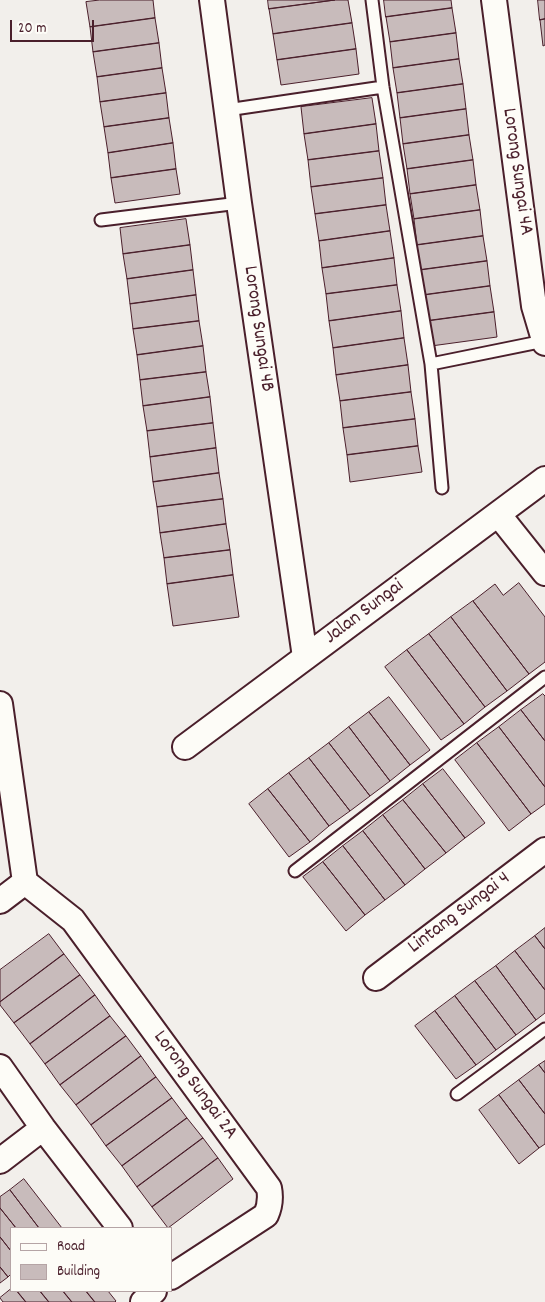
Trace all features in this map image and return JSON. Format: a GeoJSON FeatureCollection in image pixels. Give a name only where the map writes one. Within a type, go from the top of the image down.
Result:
{"type":"FeatureCollection","features":[{"type":"Feature","properties":{"kind":"street","name":"Lorong Sungai 4B"},"geometry":{"type":"LineString","coordinates":[[212,0],[239,203],[305,657]]}},
{"type":"Feature","properties":{"kind":"street","name":"Lorong Sungai 4A"},"geometry":{"type":"LineString","coordinates":[[494,0],[534,306],[544,342]]}},
{"type":"Feature","properties":{"kind":"street","name":"Jalan Sungai"},"geometry":{"type":"LineString","coordinates":[[185,747],[545,479]]}},
{"type":"Feature","properties":{"kind":"street"},"geometry":{"type":"LineString","coordinates":[[498,514],[545,573]]}},
{"type":"Feature","properties":{"kind":"street"},"geometry":{"type":"LineString","coordinates":[[0,704],[25,882],[0,901]]}},
{"type":"Feature","properties":{"kind":"street","name":"Lintang Sungai 4"},"geometry":{"type":"LineString","coordinates":[[376,978],[545,850]]}},
{"type":"Feature","properties":{"kind":"street","name":"Lorong Sungai 2A"},"geometry":{"type":"LineString","coordinates":[[25,882],[73,920],[269,1188],[270,1206],[266,1215],[172,1276]]}},
{"type":"Feature","properties":{"kind":"street"},"geometry":{"type":"LineString","coordinates":[[0,1067],[43,1128],[119,1227]]}},
{"type":"Feature","properties":{"kind":"street"},"geometry":{"type":"LineString","coordinates":[[0,1161],[43,1128]]}},
{"type":"Feature","properties":{"kind":"street"},"geometry":{"type":"LineString","coordinates":[[143,1302],[153,1292]]}},
{"type":"Feature","properties":{"kind":"lane"},"geometry":{"type":"LineString","coordinates":[[372,0],[383,87],[431,364],[442,488]]}},
{"type":"Feature","properties":{"kind":"lane"},"geometry":{"type":"LineString","coordinates":[[227,110],[383,87]]}},
{"type":"Feature","properties":{"kind":"lane"},"geometry":{"type":"LineString","coordinates":[[101,220],[239,203]]}},
{"type":"Feature","properties":{"kind":"lane"},"geometry":{"type":"LineString","coordinates":[[431,364],[544,342]]}},
{"type":"Feature","properties":{"kind":"lane"},"geometry":{"type":"LineString","coordinates":[[295,872],[545,677]]}},
{"type":"Feature","properties":{"kind":"lane"},"geometry":{"type":"LineString","coordinates":[[457,1094],[545,1029]]}},
{"type":"Feature","properties":{"kind":"building"},"geometry":{"type":"Polygon","coordinates":[[[100,0],[153,0],[155,18],[90,27],[86,2],[100,0]]]}},
{"type":"Feature","properties":{"kind":"building"},"geometry":{"type":"Polygon","coordinates":[[[268,0],[335,0],[269,9],[268,0]]]}},
{"type":"Feature","properties":{"kind":"building"},"geometry":{"type":"Polygon","coordinates":[[[348,0],[352,23],[273,34],[269,9],[348,0]]]}},
{"type":"Feature","properties":{"kind":"building"},"geometry":{"type":"Polygon","coordinates":[[[384,0],[451,0],[452,8],[386,17],[384,0]]]}},
{"type":"Feature","properties":{"kind":"building"},"geometry":{"type":"Polygon","coordinates":[[[538,0],[545,0],[545,19],[540,20],[538,0]]]}},
{"type":"Feature","properties":{"kind":"building"},"geometry":{"type":"Polygon","coordinates":[[[452,8],[456,33],[390,42],[386,17],[452,8]]]}},
{"type":"Feature","properties":{"kind":"building"},"geometry":{"type":"Polygon","coordinates":[[[155,18],[159,43],[93,52],[90,27],[155,18]]]}},
{"type":"Feature","properties":{"kind":"building"},"geometry":{"type":"Polygon","coordinates":[[[545,19],[545,45],[543,46],[540,20],[545,19]]]}},
{"type":"Feature","properties":{"kind":"building"},"geometry":{"type":"Polygon","coordinates":[[[352,23],[356,49],[277,60],[273,34],[352,23]]]}},
{"type":"Feature","properties":{"kind":"building"},"geometry":{"type":"Polygon","coordinates":[[[456,33],[459,59],[393,68],[390,42],[456,33]]]}},
{"type":"Feature","properties":{"kind":"building"},"geometry":{"type":"Polygon","coordinates":[[[159,43],[162,68],[97,77],[93,52],[159,43]]]}},
{"type":"Feature","properties":{"kind":"building"},"geometry":{"type":"Polygon","coordinates":[[[356,49],[359,74],[281,85],[277,60],[356,49]]]}},
{"type":"Feature","properties":{"kind":"building"},"geometry":{"type":"Polygon","coordinates":[[[459,59],[463,84],[397,93],[393,68],[459,59]]]}},
{"type":"Feature","properties":{"kind":"building"},"geometry":{"type":"Polygon","coordinates":[[[162,68],[166,93],[100,102],[97,77],[162,68]]]}},
{"type":"Feature","properties":{"kind":"building"},"geometry":{"type":"Polygon","coordinates":[[[463,84],[466,109],[400,118],[397,93],[463,84]]]}},
{"type":"Feature","properties":{"kind":"building"},"geometry":{"type":"Polygon","coordinates":[[[166,93],[169,118],[104,127],[100,102],[166,93]]]}},
{"type":"Feature","properties":{"kind":"building"},"geometry":{"type":"Polygon","coordinates":[[[372,98],[376,124],[304,134],[301,107],[372,98]]]}},
{"type":"Feature","properties":{"kind":"building"},"geometry":{"type":"Polygon","coordinates":[[[466,109],[469,135],[403,144],[400,118],[466,109]]]}},
{"type":"Feature","properties":{"kind":"building"},"geometry":{"type":"Polygon","coordinates":[[[169,118],[173,143],[108,153],[104,127],[169,118]]]}},
{"type":"Feature","properties":{"kind":"building"},"geometry":{"type":"Polygon","coordinates":[[[376,124],[379,151],[308,160],[304,134],[376,124]]]}},
{"type":"Feature","properties":{"kind":"building"},"geometry":{"type":"Polygon","coordinates":[[[469,135],[473,160],[407,169],[403,144],[469,135]]]}},
{"type":"Feature","properties":{"kind":"building"},"geometry":{"type":"Polygon","coordinates":[[[173,143],[176,169],[111,178],[108,153],[173,143]]]}},
{"type":"Feature","properties":{"kind":"building"},"geometry":{"type":"Polygon","coordinates":[[[379,151],[383,178],[311,187],[308,160],[379,151]]]}},
{"type":"Feature","properties":{"kind":"building"},"geometry":{"type":"Polygon","coordinates":[[[473,160],[476,185],[410,194],[407,169],[473,160]]]}},
{"type":"Feature","properties":{"kind":"building"},"geometry":{"type":"Polygon","coordinates":[[[176,169],[180,194],[115,203],[111,178],[176,169]]]}},
{"type":"Feature","properties":{"kind":"building"},"geometry":{"type":"Polygon","coordinates":[[[383,178],[386,205],[315,214],[311,187],[383,178]]]}},
{"type":"Feature","properties":{"kind":"building"},"geometry":{"type":"Polygon","coordinates":[[[476,185],[480,210],[414,219],[410,194],[476,185]]]}},
{"type":"Feature","properties":{"kind":"building"},"geometry":{"type":"Polygon","coordinates":[[[386,205],[390,231],[319,241],[315,214],[386,205]]]}},
{"type":"Feature","properties":{"kind":"building"},"geometry":{"type":"Polygon","coordinates":[[[480,210],[483,236],[417,245],[414,219],[480,210]]]}},
{"type":"Feature","properties":{"kind":"building"},"geometry":{"type":"Polygon","coordinates":[[[186,219],[190,245],[123,254],[120,228],[186,219]]]}},
{"type":"Feature","properties":{"kind":"building"},"geometry":{"type":"Polygon","coordinates":[[[390,231],[394,258],[322,268],[319,241],[390,231]]]}},
{"type":"Feature","properties":{"kind":"building"},"geometry":{"type":"Polygon","coordinates":[[[483,236],[487,261],[420,270],[417,245],[483,236]]]}},
{"type":"Feature","properties":{"kind":"building"},"geometry":{"type":"Polygon","coordinates":[[[190,245],[193,270],[127,279],[123,254],[190,245]]]}},
{"type":"Feature","properties":{"kind":"building"},"geometry":{"type":"Polygon","coordinates":[[[394,258],[397,285],[326,294],[322,268],[394,258]]]}},
{"type":"Feature","properties":{"kind":"building"},"geometry":{"type":"Polygon","coordinates":[[[487,261],[490,286],[424,295],[420,270],[487,261]]]}},
{"type":"Feature","properties":{"kind":"building"},"geometry":{"type":"Polygon","coordinates":[[[193,270],[196,295],[130,304],[127,279],[193,270]]]}},
{"type":"Feature","properties":{"kind":"building"},"geometry":{"type":"Polygon","coordinates":[[[397,285],[401,311],[329,321],[326,294],[397,285]]]}},
{"type":"Feature","properties":{"kind":"building"},"geometry":{"type":"Polygon","coordinates":[[[490,286],[494,312],[427,321],[424,295],[490,286]]]}},
{"type":"Feature","properties":{"kind":"building"},"geometry":{"type":"Polygon","coordinates":[[[196,295],[199,321],[133,329],[130,304],[196,295]]]}},
{"type":"Feature","properties":{"kind":"building"},"geometry":{"type":"Polygon","coordinates":[[[401,311],[404,338],[333,348],[329,321],[401,311]]]}},
{"type":"Feature","properties":{"kind":"building"},"geometry":{"type":"Polygon","coordinates":[[[494,312],[497,337],[431,346],[427,321],[494,312]]]}},
{"type":"Feature","properties":{"kind":"building"},"geometry":{"type":"Polygon","coordinates":[[[199,321],[203,346],[137,355],[133,329],[199,321]]]}},
{"type":"Feature","properties":{"kind":"building"},"geometry":{"type":"Polygon","coordinates":[[[404,338],[408,365],[336,375],[333,348],[404,338]]]}},
{"type":"Feature","properties":{"kind":"building"},"geometry":{"type":"Polygon","coordinates":[[[203,346],[206,372],[140,380],[137,355],[203,346]]]}},
{"type":"Feature","properties":{"kind":"building"},"geometry":{"type":"Polygon","coordinates":[[[408,365],[411,392],[340,401],[336,375],[408,365]]]}},
{"type":"Feature","properties":{"kind":"building"},"geometry":{"type":"Polygon","coordinates":[[[206,372],[210,397],[143,406],[140,380],[206,372]]]}},
{"type":"Feature","properties":{"kind":"building"},"geometry":{"type":"Polygon","coordinates":[[[411,392],[415,419],[343,428],[340,401],[411,392]]]}},
{"type":"Feature","properties":{"kind":"building"},"geometry":{"type":"Polygon","coordinates":[[[210,397],[213,423],[147,431],[143,406],[210,397]]]}},
{"type":"Feature","properties":{"kind":"building"},"geometry":{"type":"Polygon","coordinates":[[[415,419],[418,446],[347,455],[343,428],[415,419]]]}},
{"type":"Feature","properties":{"kind":"building"},"geometry":{"type":"Polygon","coordinates":[[[213,423],[216,448],[150,457],[147,431],[213,423]]]}},
{"type":"Feature","properties":{"kind":"building"},"geometry":{"type":"Polygon","coordinates":[[[418,446],[422,472],[350,482],[347,455],[418,446]]]}},
{"type":"Feature","properties":{"kind":"building"},"geometry":{"type":"Polygon","coordinates":[[[216,448],[219,473],[153,482],[150,457],[216,448]]]}},
{"type":"Feature","properties":{"kind":"building"},"geometry":{"type":"Polygon","coordinates":[[[219,473],[223,499],[157,507],[153,482],[219,473]]]}},
{"type":"Feature","properties":{"kind":"building"},"geometry":{"type":"Polygon","coordinates":[[[223,499],[226,524],[160,533],[157,507],[223,499]]]}},
{"type":"Feature","properties":{"kind":"building"},"geometry":{"type":"Polygon","coordinates":[[[226,524],[230,550],[164,558],[160,533],[226,524]]]}},
{"type":"Feature","properties":{"kind":"building"},"geometry":{"type":"Polygon","coordinates":[[[230,550],[233,575],[167,584],[164,558],[230,550]]]}},
{"type":"Feature","properties":{"kind":"building"},"geometry":{"type":"Polygon","coordinates":[[[233,575],[239,617],[173,626],[167,584],[233,575]]]}},
{"type":"Feature","properties":{"kind":"building"},"geometry":{"type":"Polygon","coordinates":[[[519,583],[545,617],[545,662],[529,674],[473,601],[495,584],[503,595],[519,583]]]}},
{"type":"Feature","properties":{"kind":"building"},"geometry":{"type":"Polygon","coordinates":[[[473,601],[529,674],[507,691],[451,617],[473,601]]]}},
{"type":"Feature","properties":{"kind":"building"},"geometry":{"type":"Polygon","coordinates":[[[451,617],[507,691],[485,707],[429,634],[451,617]]]}},
{"type":"Feature","properties":{"kind":"building"},"geometry":{"type":"Polygon","coordinates":[[[429,634],[485,707],[464,724],[407,650],[429,634]]]}},
{"type":"Feature","properties":{"kind":"building"},"geometry":{"type":"Polygon","coordinates":[[[407,650],[464,724],[441,740],[385,667],[407,650]]]}},
{"type":"Feature","properties":{"kind":"building"},"geometry":{"type":"Polygon","coordinates":[[[543,694],[545,696],[545,741],[521,710],[543,694]]]}},
{"type":"Feature","properties":{"kind":"building"},"geometry":{"type":"Polygon","coordinates":[[[389,697],[430,750],[410,765],[369,712],[389,697]]]}},
{"type":"Feature","properties":{"kind":"building"},"geometry":{"type":"Polygon","coordinates":[[[521,710],[545,741],[545,787],[499,727],[521,710]]]}},
{"type":"Feature","properties":{"kind":"building"},"geometry":{"type":"Polygon","coordinates":[[[369,712],[410,765],[390,781],[349,727],[369,712]]]}},
{"type":"Feature","properties":{"kind":"building"},"geometry":{"type":"Polygon","coordinates":[[[349,727],[390,781],[370,796],[329,743],[349,727]]]}},
{"type":"Feature","properties":{"kind":"building"},"geometry":{"type":"Polygon","coordinates":[[[499,727],[545,787],[545,804],[531,814],[477,743],[499,727]]]}},
{"type":"Feature","properties":{"kind":"building"},"geometry":{"type":"Polygon","coordinates":[[[329,743],[370,796],[350,811],[309,758],[329,743]]]}},
{"type":"Feature","properties":{"kind":"building"},"geometry":{"type":"Polygon","coordinates":[[[477,743],[531,814],[509,831],[455,760],[477,743]]]}},
{"type":"Feature","properties":{"kind":"building"},"geometry":{"type":"Polygon","coordinates":[[[309,758],[350,811],[329,826],[289,773],[309,758]]]}},
{"type":"Feature","properties":{"kind":"building"},"geometry":{"type":"Polygon","coordinates":[[[443,769],[485,823],[465,838],[423,784],[443,769]]]}},
{"type":"Feature","properties":{"kind":"building"},"geometry":{"type":"Polygon","coordinates":[[[289,773],[329,826],[310,842],[268,789],[289,773]]]}},
{"type":"Feature","properties":{"kind":"building"},"geometry":{"type":"Polygon","coordinates":[[[423,784],[465,838],[446,853],[403,800],[423,784]]]}},
{"type":"Feature","properties":{"kind":"building"},"geometry":{"type":"Polygon","coordinates":[[[268,789],[310,842],[289,857],[249,804],[268,789]]]}},
{"type":"Feature","properties":{"kind":"building"},"geometry":{"type":"Polygon","coordinates":[[[403,800],[446,853],[425,869],[383,815],[403,800]]]}},
{"type":"Feature","properties":{"kind":"building"},"geometry":{"type":"Polygon","coordinates":[[[383,815],[425,869],[405,885],[363,831],[383,815]]]}},
{"type":"Feature","properties":{"kind":"building"},"geometry":{"type":"Polygon","coordinates":[[[363,831],[405,885],[385,900],[343,846],[363,831]]]}},
{"type":"Feature","properties":{"kind":"building"},"geometry":{"type":"Polygon","coordinates":[[[343,846],[385,900],[365,915],[323,862],[343,846]]]}},
{"type":"Feature","properties":{"kind":"building"},"geometry":{"type":"Polygon","coordinates":[[[323,862],[365,915],[346,931],[303,877],[323,862]]]}},
{"type":"Feature","properties":{"kind":"building"},"geometry":{"type":"Polygon","coordinates":[[[545,928],[545,949],[535,936],[545,928]]]}},
{"type":"Feature","properties":{"kind":"building"},"geometry":{"type":"Polygon","coordinates":[[[49,934],[64,954],[0,1002],[0,970],[49,934]]]}},
{"type":"Feature","properties":{"kind":"building"},"geometry":{"type":"Polygon","coordinates":[[[535,936],[545,949],[545,990],[515,951],[535,936]]]}},
{"type":"Feature","properties":{"kind":"building"},"geometry":{"type":"Polygon","coordinates":[[[515,951],[545,990],[545,1013],[536,1020],[496,966],[515,951]]]}},
{"type":"Feature","properties":{"kind":"building"},"geometry":{"type":"Polygon","coordinates":[[[64,954],[80,975],[14,1023],[0,1005],[0,1002],[64,954]]]}},
{"type":"Feature","properties":{"kind":"building"},"geometry":{"type":"Polygon","coordinates":[[[496,966],[536,1020],[516,1035],[475,981],[496,966]]]}},
{"type":"Feature","properties":{"kind":"building"},"geometry":{"type":"Polygon","coordinates":[[[80,975],[95,995],[30,1044],[14,1023],[80,975]]]}},
{"type":"Feature","properties":{"kind":"building"},"geometry":{"type":"Polygon","coordinates":[[[475,981],[516,1035],[496,1050],[455,996],[475,981]]]}},
{"type":"Feature","properties":{"kind":"building"},"geometry":{"type":"Polygon","coordinates":[[[95,995],[110,1016],[45,1064],[30,1044],[95,995]]]}},
{"type":"Feature","properties":{"kind":"building"},"geometry":{"type":"Polygon","coordinates":[[[455,996],[496,1050],[476,1065],[435,1011],[455,996]]]}},
{"type":"Feature","properties":{"kind":"building"},"geometry":{"type":"Polygon","coordinates":[[[435,1011],[476,1065],[456,1079],[415,1026],[435,1011]]]}},
{"type":"Feature","properties":{"kind":"building"},"geometry":{"type":"Polygon","coordinates":[[[110,1016],[126,1036],[60,1085],[45,1064],[110,1016]]]}},
{"type":"Feature","properties":{"kind":"building"},"geometry":{"type":"Polygon","coordinates":[[[126,1036],[141,1056],[76,1105],[60,1085],[126,1036]]]}},
{"type":"Feature","properties":{"kind":"building"},"geometry":{"type":"Polygon","coordinates":[[[141,1056],[156,1077],[91,1125],[76,1105],[141,1056]]]}},
{"type":"Feature","properties":{"kind":"building"},"geometry":{"type":"Polygon","coordinates":[[[545,1061],[545,1073],[539,1065],[545,1061]]]}},
{"type":"Feature","properties":{"kind":"building"},"geometry":{"type":"Polygon","coordinates":[[[539,1065],[545,1073],[545,1114],[519,1080],[539,1065]]]}},
{"type":"Feature","properties":{"kind":"building"},"geometry":{"type":"Polygon","coordinates":[[[156,1077],[172,1098],[106,1146],[91,1125],[156,1077]]]}},
{"type":"Feature","properties":{"kind":"building"},"geometry":{"type":"Polygon","coordinates":[[[519,1080],[545,1114],[545,1144],[539,1148],[499,1095],[519,1080]]]}},
{"type":"Feature","properties":{"kind":"building"},"geometry":{"type":"Polygon","coordinates":[[[499,1095],[539,1148],[519,1164],[479,1110],[499,1095]]]}},
{"type":"Feature","properties":{"kind":"building"},"geometry":{"type":"Polygon","coordinates":[[[172,1098],[187,1118],[122,1166],[106,1146],[172,1098]]]}},
{"type":"Feature","properties":{"kind":"building"},"geometry":{"type":"Polygon","coordinates":[[[187,1118],[203,1138],[137,1187],[122,1166],[187,1118]]]}},
{"type":"Feature","properties":{"kind":"building"},"geometry":{"type":"Polygon","coordinates":[[[203,1138],[218,1158],[152,1207],[137,1187],[203,1138]]]}},
{"type":"Feature","properties":{"kind":"building"},"geometry":{"type":"Polygon","coordinates":[[[218,1158],[233,1179],[169,1227],[167,1227],[152,1207],[218,1158]]]}},
{"type":"Feature","properties":{"kind":"building"},"geometry":{"type":"Polygon","coordinates":[[[24,1179],[61,1227],[38,1227],[10,1190],[24,1179]]]}},
{"type":"Feature","properties":{"kind":"building"},"geometry":{"type":"Polygon","coordinates":[[[10,1190],[38,1227],[15,1227],[0,1208],[0,1197],[10,1190]]]}},
{"type":"Feature","properties":{"kind":"building"},"geometry":{"type":"Polygon","coordinates":[[[0,1208],[15,1227],[10,1227],[10,1250],[0,1237],[0,1208]]]}},
{"type":"Feature","properties":{"kind":"building"},"geometry":{"type":"Polygon","coordinates":[[[0,1237],[10,1250],[10,1275],[8,1277],[0,1267],[0,1237]]]}},
{"type":"Feature","properties":{"kind":"building"},"geometry":{"type":"Polygon","coordinates":[[[0,1267],[8,1277],[0,1283],[0,1267]]]}},
{"type":"Feature","properties":{"kind":"building"},"geometry":{"type":"Polygon","coordinates":[[[10,1290],[10,1292],[18,1292],[26,1302],[3,1302],[0,1298],[10,1290]]]}},
{"type":"Feature","properties":{"kind":"building"},"geometry":{"type":"Polygon","coordinates":[[[18,1292],[41,1292],[49,1302],[26,1302],[18,1292]]]}},
{"type":"Feature","properties":{"kind":"building"},"geometry":{"type":"Polygon","coordinates":[[[41,1292],[64,1292],[72,1302],[49,1302],[41,1292]]]}},
{"type":"Feature","properties":{"kind":"building"},"geometry":{"type":"Polygon","coordinates":[[[64,1292],[87,1292],[95,1302],[72,1302],[64,1292]]]}},
{"type":"Feature","properties":{"kind":"building"},"geometry":{"type":"Polygon","coordinates":[[[87,1292],[109,1292],[116,1301],[115,1302],[95,1302],[87,1292]]]}}]}
